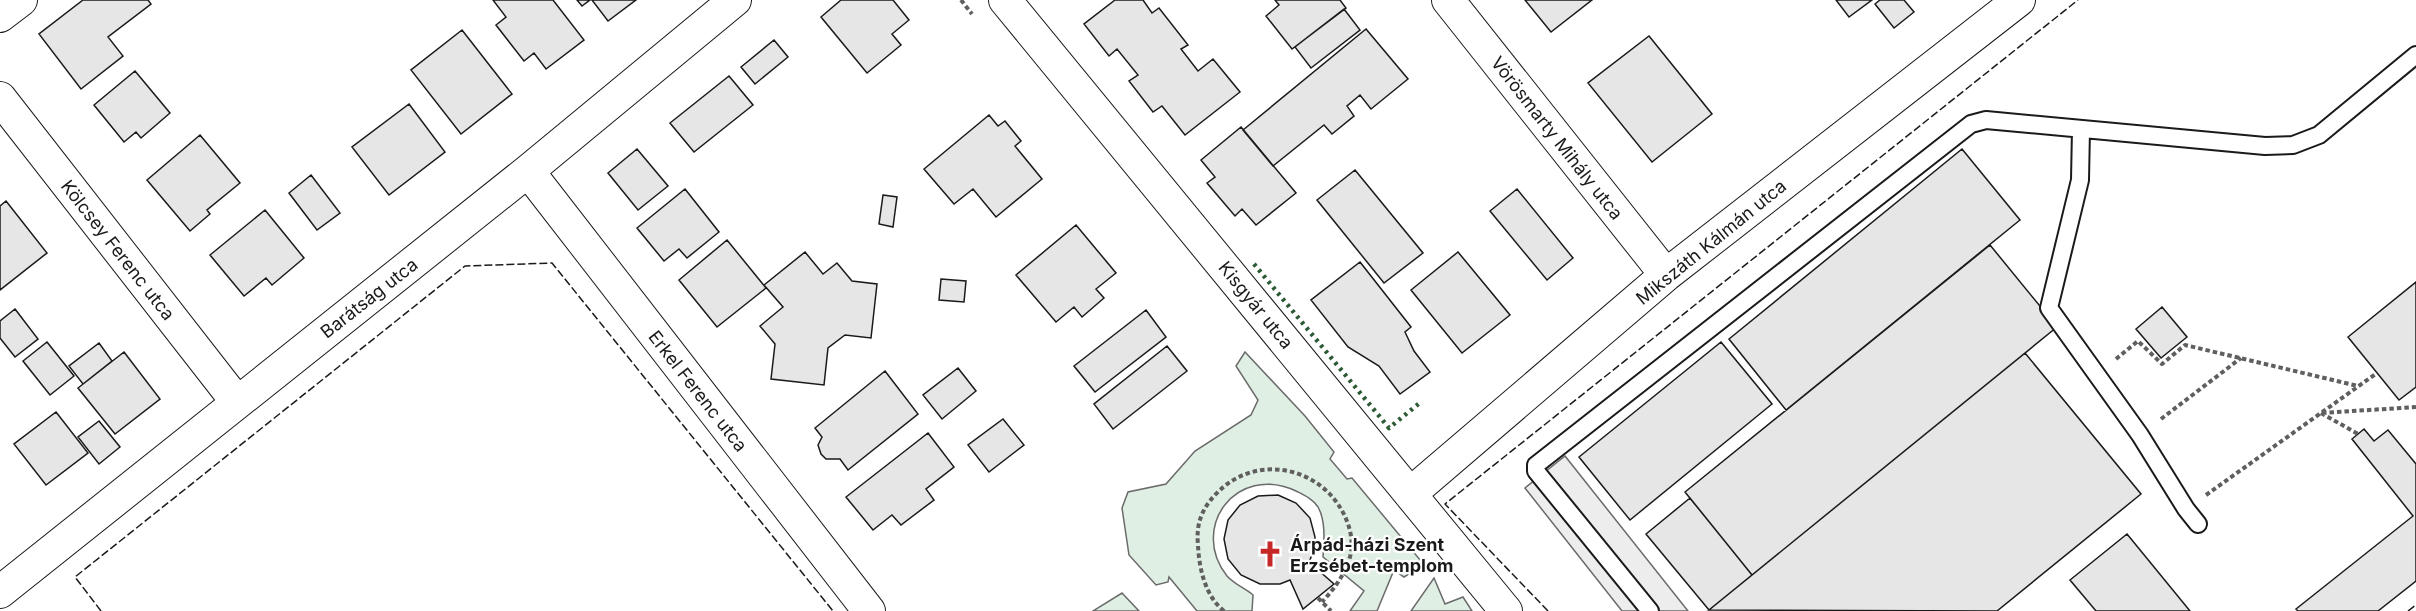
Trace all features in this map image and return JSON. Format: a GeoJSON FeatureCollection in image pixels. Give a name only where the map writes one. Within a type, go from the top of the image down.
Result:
{"type":"FeatureCollection","features":[{"type":"Feature","properties":{"kind":"street"},"geometry":{"type":"LineString","coordinates":[[0,16],[21,0]]}},
{"type":"Feature","properties":{"kind":"street","name":"Barátság utca"},"geometry":{"type":"LineString","coordinates":[[0,592],[528,171],[735,0]]}},
{"type":"Feature","properties":{"kind":"street","name":"Kisgyár utca"},"geometry":{"type":"LineString","coordinates":[[1005,0],[1506,611]]}},
{"type":"Feature","properties":{"kind":"street","name":"Vörösmarty Mihály utca"},"geometry":{"type":"LineString","coordinates":[[1448,0],[1666,275]]}},
{"type":"Feature","properties":{"kind":"street","name":"Mikszáth Kálmán utca"},"geometry":{"type":"LineString","coordinates":[[1410,494],[1666,275],[2019,0]]}},
{"type":"Feature","properties":{"kind":"street","name":"Kölcsey Ferenc utca"},"geometry":{"type":"LineString","coordinates":[[0,98],[237,402]]}},
{"type":"Feature","properties":{"kind":"street","name":"Erkel Ferenc utca"},"geometry":{"type":"LineString","coordinates":[[528,171],[869,611]]}},
{"type":"Feature","properties":{"kind":"lane"},"geometry":{"type":"LineString","coordinates":[[1650,611],[1536,471],[1536,465],[1971,124],[1986,120],[2265,146],[2293,145],[2319,135],[2416,55]]}},
{"type":"Feature","properties":{"kind":"lane"},"geometry":{"type":"LineString","coordinates":[[2081,129],[2080,180],[2049,308],[2140,435],[2186,509],[2198,524]]}},
{"type":"Feature","properties":{"kind":"path"},"geometry":{"type":"LineString","coordinates":[[2097,375],[2138,341],[2148,347],[2162,364],[2185,345],[2358,386]]}},
{"type":"Feature","properties":{"kind":"path"},"geometry":{"type":"LineString","coordinates":[[2140,435],[2241,358]]}},
{"type":"Feature","properties":{"kind":"path"},"geometry":{"type":"LineString","coordinates":[[2186,509],[2377,373]]}},
{"type":"Feature","properties":{"kind":"path"},"geometry":{"type":"LineString","coordinates":[[2321,413],[2416,407]]}},
{"type":"Feature","properties":{"kind":"path"},"geometry":{"type":"LineString","coordinates":[[2321,413],[2358,434]]}},
{"type":"Feature","properties":{"kind":"path"},"geometry":{"type":"LineString","coordinates":[[1224,611],[1206,586],[1199,564],[1197,528],[1206,505],[1226,482],[1254,470],[1276,468],[1301,474],[1325,489],[1343,509],[1352,535],[1350,559],[1335,588],[1320,600],[1331,611]]}},
{"type":"Feature","properties":{"kind":"green space"},"geometry":{"type":"Polygon","coordinates":[[[1245,352],[1305,416],[1334,452],[1330,459],[1347,479],[1352,478],[1421,561],[1417,569],[1404,577],[1394,570],[1377,611],[1350,611],[1364,591],[1323,557],[1323,525],[1318,507],[1311,499],[1296,491],[1274,485],[1255,486],[1238,493],[1225,505],[1216,521],[1213,539],[1217,557],[1227,576],[1253,595],[1252,611],[1197,611],[1169,577],[1168,582],[1156,585],[1129,555],[1122,508],[1128,492],[1166,484],[1195,451],[1251,415],[1258,400],[1236,366],[1245,352]]]}},
{"type":"Feature","properties":{"kind":"green space"},"geometry":{"type":"Polygon","coordinates":[[[1434,578],[1445,604],[1463,597],[1472,611],[1411,611],[1434,578]]]}},
{"type":"Feature","properties":{"kind":"green space"},"geometry":{"type":"Polygon","coordinates":[[[1122,593],[1139,611],[1093,611],[1122,593]]]}},
{"type":"Feature","properties":{"kind":"shaded area"},"geometry":{"type":"Polygon","coordinates":[[[1565,456],[1688,611],[1622,611],[1525,488],[1565,456]]]}},
{"type":"Feature","properties":{"kind":"building"},"geometry":{"type":"Polygon","coordinates":[[[83,0],[148,0],[151,4],[108,37],[123,56],[81,89],[39,34],[83,0]]]}},
{"type":"Feature","properties":{"kind":"building"},"geometry":{"type":"Polygon","coordinates":[[[493,0],[553,0],[584,40],[546,69],[534,53],[524,61],[496,25],[506,17],[493,0]]]}},
{"type":"Feature","properties":{"kind":"building"},"geometry":{"type":"Polygon","coordinates":[[[577,0],[590,0],[582,6],[577,0]]]}},
{"type":"Feature","properties":{"kind":"building"},"geometry":{"type":"Polygon","coordinates":[[[592,0],[636,0],[608,21],[592,0]]]}},
{"type":"Feature","properties":{"kind":"building"},"geometry":{"type":"Polygon","coordinates":[[[841,0],[893,0],[909,20],[892,34],[901,45],[867,73],[821,17],[841,0]]]}},
{"type":"Feature","properties":{"kind":"building"},"geometry":{"type":"Polygon","coordinates":[[[1115,0],[1143,0],[1152,13],[1159,8],[1188,45],[1181,49],[1198,71],[1213,59],[1240,92],[1185,135],[1162,106],[1153,112],[1129,81],[1138,75],[1117,49],[1109,56],[1084,24],[1115,0]]]}},
{"type":"Feature","properties":{"kind":"building"},"geometry":{"type":"Polygon","coordinates":[[[1275,0],[1340,0],[1346,8],[1292,49],[1266,16],[1279,5],[1275,0]]]}},
{"type":"Feature","properties":{"kind":"building"},"geometry":{"type":"Polygon","coordinates":[[[1525,0],[1592,0],[1551,32],[1525,0]]]}},
{"type":"Feature","properties":{"kind":"building"},"geometry":{"type":"Polygon","coordinates":[[[1836,0],[1872,0],[1849,17],[1836,0]]]}},
{"type":"Feature","properties":{"kind":"building"},"geometry":{"type":"Polygon","coordinates":[[[1880,0],[1904,0],[1914,12],[1894,28],[1875,4],[1880,0]]]}},
{"type":"Feature","properties":{"kind":"building"},"geometry":{"type":"Polygon","coordinates":[[[1344,9],[1360,30],[1311,68],[1295,47],[1344,9]]]}},
{"type":"Feature","properties":{"kind":"building"},"geometry":{"type":"Polygon","coordinates":[[[1366,29],[1408,79],[1371,109],[1360,95],[1347,106],[1354,116],[1332,134],[1324,125],[1273,166],[1243,130],[1366,29]]]}},
{"type":"Feature","properties":{"kind":"building"},"geometry":{"type":"Polygon","coordinates":[[[462,30],[512,94],[461,134],[411,70],[462,30]]]}},
{"type":"Feature","properties":{"kind":"building"},"geometry":{"type":"Polygon","coordinates":[[[1649,36],[1712,114],[1652,162],[1588,83],[1649,36]]]}},
{"type":"Feature","properties":{"kind":"building"},"geometry":{"type":"Polygon","coordinates":[[[774,40],[788,57],[755,84],[741,67],[774,40]]]}},
{"type":"Feature","properties":{"kind":"building"},"geometry":{"type":"Polygon","coordinates":[[[135,71],[170,113],[141,138],[136,132],[124,142],[94,105],[135,71]]]}},
{"type":"Feature","properties":{"kind":"building"},"geometry":{"type":"Polygon","coordinates":[[[729,76],[753,105],[694,152],[670,123],[729,76]]]}},
{"type":"Feature","properties":{"kind":"building"},"geometry":{"type":"Polygon","coordinates":[[[409,104],[445,152],[389,195],[352,147],[409,104]]]}},
{"type":"Feature","properties":{"kind":"building"},"geometry":{"type":"Polygon","coordinates":[[[989,115],[998,126],[1005,121],[1021,141],[1015,146],[1042,179],[996,217],[973,189],[954,204],[924,169],[989,115]]]}},
{"type":"Feature","properties":{"kind":"building"},"geometry":{"type":"Polygon","coordinates":[[[1241,127],[1296,193],[1256,225],[1242,209],[1235,216],[1207,183],[1215,177],[1201,160],[1241,127]]]}},
{"type":"Feature","properties":{"kind":"building"},"geometry":{"type":"Polygon","coordinates":[[[200,135],[240,183],[207,210],[210,214],[190,231],[147,180],[200,135]]]}},
{"type":"Feature","properties":{"kind":"building"},"geometry":{"type":"Polygon","coordinates":[[[637,149],[668,186],[638,210],[608,173],[637,149]]]}},
{"type":"Feature","properties":{"kind":"building"},"geometry":{"type":"Polygon","coordinates":[[[1962,149],[2020,220],[1786,410],[1729,339],[1962,149]]]}},
{"type":"Feature","properties":{"kind":"building"},"geometry":{"type":"Polygon","coordinates":[[[1355,170],[1423,253],[1384,283],[1317,200],[1355,170]]]}},
{"type":"Feature","properties":{"kind":"building"},"geometry":{"type":"Polygon","coordinates":[[[311,175],[340,213],[317,230],[289,193],[311,175]]]}},
{"type":"Feature","properties":{"kind":"building"},"geometry":{"type":"Polygon","coordinates":[[[685,189],[719,232],[687,258],[679,249],[664,261],[637,228],[685,189]]]}},
{"type":"Feature","properties":{"kind":"building"},"geometry":{"type":"Polygon","coordinates":[[[1517,189],[1573,258],[1547,280],[1490,211],[1517,189]]]}},
{"type":"Feature","properties":{"kind":"building"},"geometry":{"type":"Polygon","coordinates":[[[883,195],[897,197],[893,227],[879,224],[883,195]]]}},
{"type":"Feature","properties":{"kind":"building"},"geometry":{"type":"Polygon","coordinates":[[[6,201],[47,253],[0,290],[0,206],[6,201]]]}},
{"type":"Feature","properties":{"kind":"building"},"geometry":{"type":"Polygon","coordinates":[[[265,210],[304,258],[272,285],[266,278],[244,296],[210,255],[265,210]]]}},
{"type":"Feature","properties":{"kind":"building"},"geometry":{"type":"Polygon","coordinates":[[[1076,225],[1116,273],[1096,289],[1104,298],[1082,317],[1074,307],[1056,322],[1016,275],[1076,225]]]}},
{"type":"Feature","properties":{"kind":"building"},"geometry":{"type":"Polygon","coordinates":[[[727,240],[766,288],[717,327],[679,280],[727,240]]]}},
{"type":"Feature","properties":{"kind":"building"},"geometry":{"type":"Polygon","coordinates":[[[1990,245],[2057,327],[1752,575],[1685,492],[1990,245]]]}},
{"type":"Feature","properties":{"kind":"building"},"geometry":{"type":"Polygon","coordinates":[[[805,252],[823,274],[837,263],[852,281],[877,284],[871,338],[845,335],[828,348],[824,385],[771,379],[775,344],[760,326],[783,307],[764,285],[805,252]]]}},
{"type":"Feature","properties":{"kind":"building"},"geometry":{"type":"Polygon","coordinates":[[[1458,252],[1510,315],[1462,353],[1411,290],[1458,252]]]}},
{"type":"Feature","properties":{"kind":"building"},"geometry":{"type":"Polygon","coordinates":[[[1360,262],[1411,327],[1405,332],[1414,351],[1430,372],[1400,394],[1379,366],[1348,347],[1311,300],[1360,262]]]}},
{"type":"Feature","properties":{"kind":"building"},"geometry":{"type":"Polygon","coordinates":[[[941,279],[966,281],[964,302],[939,300],[941,279]]]}},
{"type":"Feature","properties":{"kind":"building"},"geometry":{"type":"Polygon","coordinates":[[[2416,282],[2416,387],[2399,400],[2348,337],[2416,282]]]}},
{"type":"Feature","properties":{"kind":"building"},"geometry":{"type":"Polygon","coordinates":[[[2162,307],[2187,337],[2161,358],[2136,329],[2162,307]]]}},
{"type":"Feature","properties":{"kind":"building"},"geometry":{"type":"Polygon","coordinates":[[[15,309],[38,339],[15,357],[0,338],[0,321],[15,309]]]}},
{"type":"Feature","properties":{"kind":"building"},"geometry":{"type":"Polygon","coordinates":[[[1146,310],[1166,337],[1095,392],[1074,366],[1146,310]]]}},
{"type":"Feature","properties":{"kind":"building"},"geometry":{"type":"Polygon","coordinates":[[[47,342],[74,376],[50,395],[23,361],[47,342]]]}},
{"type":"Feature","properties":{"kind":"building"},"geometry":{"type":"Polygon","coordinates":[[[1721,342],[1772,404],[1630,520],[1579,457],[1721,342]]]}},
{"type":"Feature","properties":{"kind":"building"},"geometry":{"type":"Polygon","coordinates":[[[99,343],[112,361],[83,384],[69,366],[99,343]]]}},
{"type":"Feature","properties":{"kind":"building"},"geometry":{"type":"Polygon","coordinates":[[[1167,346],[1187,371],[1113,429],[1094,404],[1167,346]]]}},
{"type":"Feature","properties":{"kind":"building"},"geometry":{"type":"Polygon","coordinates":[[[124,352],[160,399],[115,434],[78,388],[124,352]]]}},
{"type":"Feature","properties":{"kind":"building"},"geometry":{"type":"Polygon","coordinates":[[[2025,353],[2141,494],[1997,611],[1709,610],[2025,353]]]}},
{"type":"Feature","properties":{"kind":"building"},"geometry":{"type":"Polygon","coordinates":[[[958,368],[976,391],[942,419],[923,395],[958,368]]]}},
{"type":"Feature","properties":{"kind":"building"},"geometry":{"type":"Polygon","coordinates":[[[885,371],[918,414],[848,470],[840,459],[826,459],[821,454],[818,445],[822,437],[815,428],[885,371]]]}},
{"type":"Feature","properties":{"kind":"building"},"geometry":{"type":"Polygon","coordinates":[[[56,412],[88,453],[46,485],[14,444],[56,412]]]}},
{"type":"Feature","properties":{"kind":"building"},"geometry":{"type":"Polygon","coordinates":[[[1003,419],[1024,445],[989,472],[968,445],[1003,419]]]}},
{"type":"Feature","properties":{"kind":"building"},"geometry":{"type":"Polygon","coordinates":[[[99,421],[120,447],[99,464],[78,437],[99,421]]]}},
{"type":"Feature","properties":{"kind":"building"},"geometry":{"type":"Polygon","coordinates":[[[2364,429],[2374,441],[2388,430],[2416,464],[2416,581],[2378,611],[2298,611],[2296,609],[2413,516],[2352,439],[2364,429]]]}},
{"type":"Feature","properties":{"kind":"building"},"geometry":{"type":"Polygon","coordinates":[[[928,433],[954,467],[926,489],[934,500],[901,525],[892,515],[873,530],[846,497],[928,433]]]}},
{"type":"Feature","properties":{"kind":"building","name":"Árpád-házi Szent Erzsébet-templom"},"geometry":{"type":"Polygon","coordinates":[[[1278,495],[1296,503],[1310,518],[1315,537],[1314,550],[1309,562],[1334,584],[1303,609],[1290,580],[1280,584],[1260,584],[1241,575],[1228,559],[1224,539],[1228,520],[1240,505],[1258,496],[1278,495]]]}},
{"type":"Feature","properties":{"kind":"building"},"geometry":{"type":"Polygon","coordinates":[[[1690,498],[1752,575],[1709,610],[1646,534],[1690,498]]]}},
{"type":"Feature","properties":{"kind":"building"},"geometry":{"type":"Polygon","coordinates":[[[2127,534],[2190,611],[2096,611],[2070,580],[2127,534]]]}},
{"type":"Feature","properties":{"kind":"hedge"},"geometry":{"type":"LineString","coordinates":[[1254,264],[1389,428],[1422,401]]}},
{"type":"Feature","properties":{"kind":"fence"},"geometry":{"type":"LineString","coordinates":[[1548,611],[1445,504],[2078,0]]}},
{"type":"Feature","properties":{"kind":"fence"},"geometry":{"type":"LineString","coordinates":[[101,611],[75,577],[465,266],[552,263],[833,611]]}},
{"type":"Feature","properties":{"kind":"fence"},"geometry":{"type":"LineString","coordinates":[[2408,611],[2416,605]]}},
{"type":"Feature","properties":{"kind":"place","name":"Árpád-házi Szent Erzsébet-templom"},"geometry":{"type":"Point","coordinates":[1270,554]}}]}
